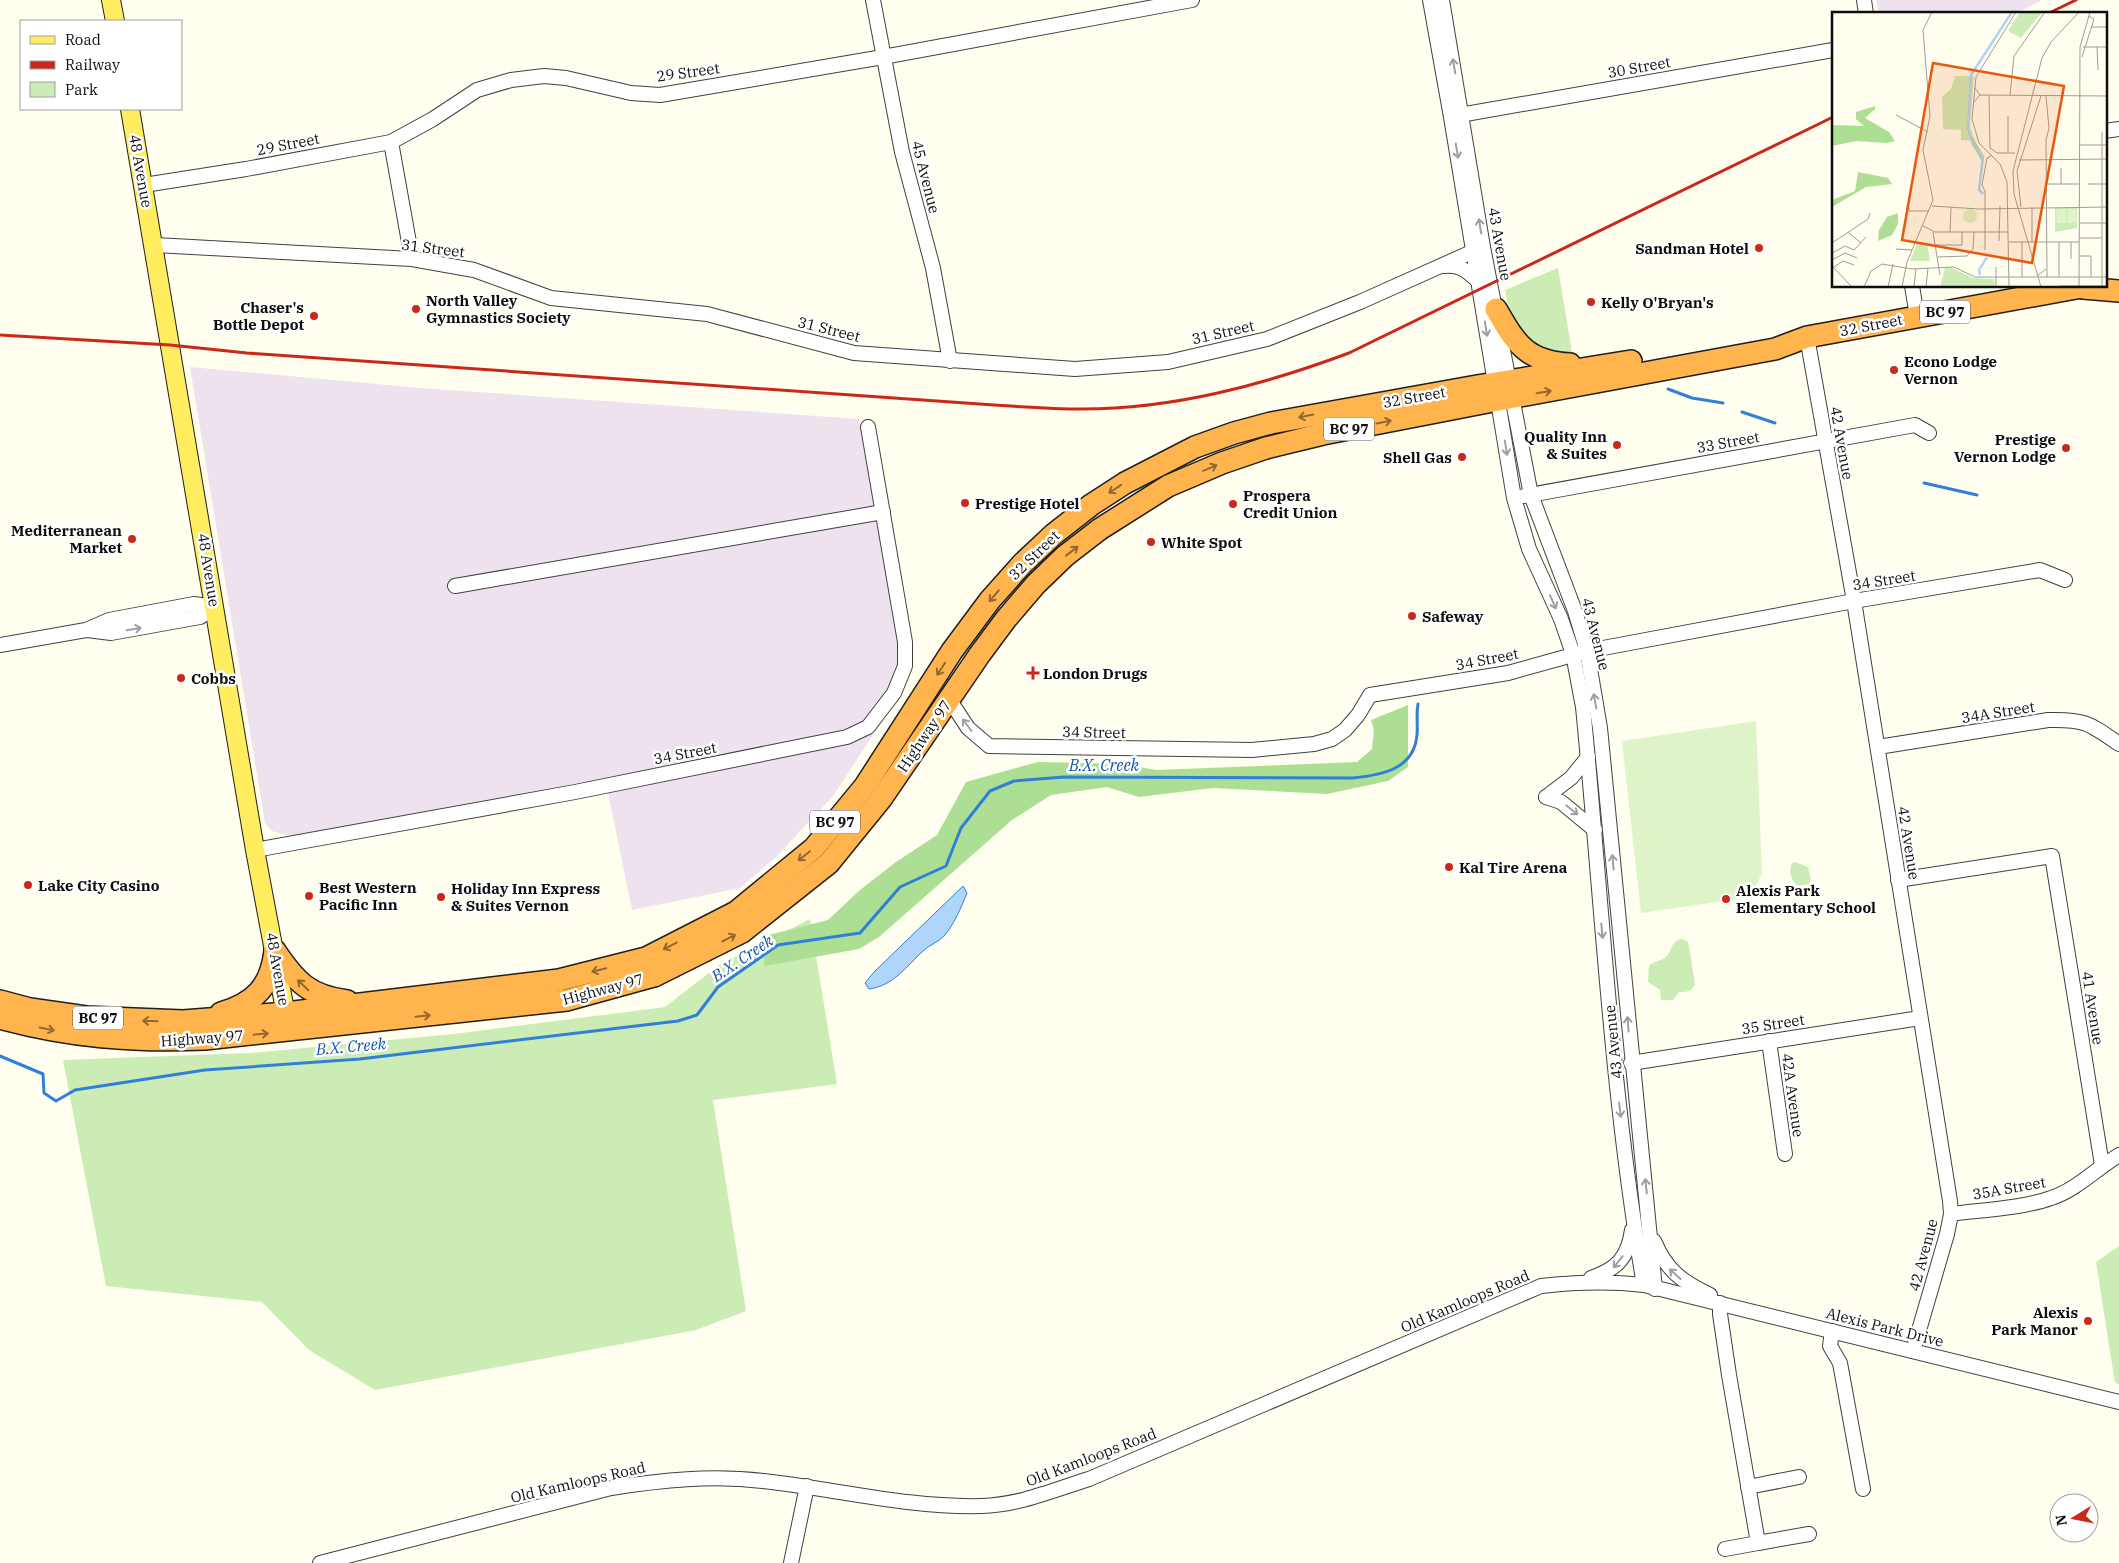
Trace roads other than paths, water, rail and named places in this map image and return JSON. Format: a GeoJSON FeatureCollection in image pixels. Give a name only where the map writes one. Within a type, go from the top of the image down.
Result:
{"type":"FeatureCollection","features":[{"type":"Feature","properties":{"kind":"highway"},"geometry":{"type":"LineString","coordinates":[[2106,279],[2119,274]]}},
{"type":"Feature","properties":{"kind":"highway","name":"32 Street"},"geometry":{"type":"LineString","coordinates":[[968,628],[1023,563],[1054,534],[1091,505],[1157,465],[1195,447],[1234,433],[1271,424],[1775,349],[1807,337],[2079,288]]}},
{"type":"Feature","properties":{"kind":"highway","name":"32 Street"},"geometry":{"type":"LineString","coordinates":[[2094,288],[2119,291]]}},
{"type":"Feature","properties":{"kind":"highway"},"geometry":{"type":"LineString","coordinates":[[1496,308],[1517,342],[1530,354],[1541,360],[1553,363],[1598,366]]}},
{"type":"Feature","properties":{"kind":"highway","name":"32 Street"},"geometry":{"type":"LineString","coordinates":[[1036,584],[1065,556],[1100,529],[1168,486],[1222,463],[1266,448],[1598,366],[1773,336],[1807,337]]}},
{"type":"Feature","properties":{"kind":"highway","name":"Highway 97"},"geometry":{"type":"LineString","coordinates":[[0,1001],[30,1010],[86,1017],[144,1020],[287,1022],[567,1000],[654,976],[742,932],[829,863],[881,798],[1006,619],[1036,584]]}},
{"type":"Feature","properties":{"kind":"highway","name":"Highway 97"},"geometry":{"type":"LineString","coordinates":[[0,1018],[68,1034],[151,1041],[205,1040],[365,1004],[559,980],[646,958],[736,912],[814,848],[860,793],[968,628]]}},
{"type":"Feature","properties":{"kind":"highway"},"geometry":{"type":"LineString","coordinates":[[275,951],[288,971],[309,991],[339,1000],[365,1004]]}},
{"type":"Feature","properties":{"kind":"highway"},"geometry":{"type":"LineString","coordinates":[[198,1020],[226,1011],[254,997],[265,985],[273,967],[275,951]]}},
{"type":"Feature","properties":{"kind":"main road"},"geometry":{"type":"LineString","coordinates":[[111,0],[115,20]]}},
{"type":"Feature","properties":{"kind":"main road","name":"48 Avenue"},"geometry":{"type":"LineString","coordinates":[[130,110],[155,245],[255,850],[287,1022]]}},
{"type":"Feature","properties":{"kind":"street","name":"45 Avenue"},"geometry":{"type":"LineString","coordinates":[[873,0],[902,152],[933,268],[950,361]]}},
{"type":"Feature","properties":{"kind":"street","name":"29 Street"},"geometry":{"type":"LineString","coordinates":[[144,185],[246,169],[391,142],[433,119],[477,90],[511,80],[544,76],[566,78],[631,93],[660,95],[1192,0]]}},
{"type":"Feature","properties":{"kind":"street","name":"43 Avenue"},"geometry":{"type":"LineString","coordinates":[[1430,0],[1457,116]]}},
{"type":"Feature","properties":{"kind":"street","name":"43 Avenue"},"geometry":{"type":"LineString","coordinates":[[1442,0],[1457,116],[1478,248],[1496,308],[1514,498],[1530,549],[1561,619],[1580,652],[1600,728],[1631,1064],[1651,1234],[1649,1287]]}},
{"type":"Feature","properties":{"kind":"street","name":"30 Street"},"geometry":{"type":"LineString","coordinates":[[1457,116],[1832,50]]}},
{"type":"Feature","properties":{"kind":"street"},"geometry":{"type":"LineString","coordinates":[[2106,131],[2119,128]]}},
{"type":"Feature","properties":{"kind":"street"},"geometry":{"type":"LineString","coordinates":[[391,142],[412,259]]}},
{"type":"Feature","properties":{"kind":"street","name":"31 Street"},"geometry":{"type":"LineString","coordinates":[[155,245],[412,259],[474,270],[551,298],[707,314],[854,353],[1075,369],[1168,362],[1267,339],[1360,302],[1478,248]]}},
{"type":"Feature","properties":{"kind":"street","name":"43 Avenue"},"geometry":{"type":"LineString","coordinates":[[1478,248],[1478,281],[1503,390],[1531,495],[1575,611],[1614,1060],[1633,1223],[1649,1287]]}},
{"type":"Feature","properties":{"kind":"street"},"geometry":{"type":"LineString","coordinates":[[1438,267],[1454,265],[1462,267],[1478,281]]}},
{"type":"Feature","properties":{"kind":"street"},"geometry":{"type":"LineString","coordinates":[[1912,288],[1917,316]]}},
{"type":"Feature","properties":{"kind":"street","name":"42 Avenue"},"geometry":{"type":"LineString","coordinates":[[1807,337],[1878,747],[1951,1214],[1914,1351]]}},
{"type":"Feature","properties":{"kind":"street","name":"33 Street"},"geometry":{"type":"LineString","coordinates":[[1514,498],[1916,425],[1929,433]]}},
{"type":"Feature","properties":{"kind":"street","name":"34 Street"},"geometry":{"type":"LineString","coordinates":[[255,850],[575,792],[847,737],[868,727],[894,693],[905,666],[905,642],[868,427]]}},
{"type":"Feature","properties":{"kind":"street"},"geometry":{"type":"LineString","coordinates":[[1157,465],[1168,486]]}},
{"type":"Feature","properties":{"kind":"street"},"geometry":{"type":"LineString","coordinates":[[455,586],[882,512]]}},
{"type":"Feature","properties":{"kind":"street","name":"34 Street"},"geometry":{"type":"LineString","coordinates":[[949,699],[968,728],[989,746],[1252,750],[1314,744],[1332,738],[1345,730],[1358,715],[1370,695],[1508,673],[1580,652],[1854,601],[2040,570],[2065,580]]}},
{"type":"Feature","properties":{"kind":"street"},"geometry":{"type":"LineString","coordinates":[[0,645],[86,630],[109,620],[194,604],[215,607]]}},
{"type":"Feature","properties":{"kind":"street","name":"34A Street"},"geometry":{"type":"LineString","coordinates":[[1878,747],[2048,720],[2074,720],[2094,726],[2118,743]]}},
{"type":"Feature","properties":{"kind":"street"},"geometry":{"type":"LineString","coordinates":[[1588,756],[1571,778],[1546,797],[1561,802],[1595,830]]}},
{"type":"Feature","properties":{"kind":"street","name":"41 Avenue"},"geometry":{"type":"LineString","coordinates":[[1898,880],[2052,856],[2102,1165]]}},
{"type":"Feature","properties":{"kind":"street","name":"35 Street"},"geometry":{"type":"LineString","coordinates":[[1631,1064],[1920,1018]]}},
{"type":"Feature","properties":{"kind":"street","name":"42A Avenue"},"geometry":{"type":"LineString","coordinates":[[1769,1041],[1785,1154]]}},
{"type":"Feature","properties":{"kind":"street","name":"35A Street"},"geometry":{"type":"LineString","coordinates":[[1951,1214],[2051,1198],[2078,1184],[2102,1165],[2119,1155]]}},
{"type":"Feature","properties":{"kind":"street"},"geometry":{"type":"LineString","coordinates":[[1581,1282],[1605,1273],[1618,1264],[1630,1244],[1633,1223]]}},
{"type":"Feature","properties":{"kind":"street"},"geometry":{"type":"LineString","coordinates":[[1651,1234],[1670,1270],[1686,1284],[1726,1305],[1720,1314],[1758,1543]]}},
{"type":"Feature","properties":{"kind":"street","name":"Old Kamloops Road"},"geometry":{"type":"LineString","coordinates":[[320,1563],[611,1488],[660,1480],[710,1478],[761,1480],[925,1504],[983,1506],[1026,1499],[1089,1479],[1542,1286],[1581,1282],[1614,1282],[1649,1287]]}},
{"type":"Feature","properties":{"kind":"street","name":"Alexis Park Drive"},"geometry":{"type":"LineString","coordinates":[[1649,1287],[2119,1402]]}},
{"type":"Feature","properties":{"kind":"street"},"geometry":{"type":"LineString","coordinates":[[1832,1331],[1830,1346],[1840,1362],[1863,1489]]}},
{"type":"Feature","properties":{"kind":"street"},"geometry":{"type":"LineString","coordinates":[[1748,1487],[1799,1477]]}},
{"type":"Feature","properties":{"kind":"street"},"geometry":{"type":"LineString","coordinates":[[791,1563],[807,1486]]}},
{"type":"Feature","properties":{"kind":"street"},"geometry":{"type":"LineString","coordinates":[[1726,1549],[1809,1534]]}},
{"type":"Feature","properties":{"kind":"water"},"geometry":{"type":"Polygon","coordinates":[[[963,886],[967,893],[958,915],[945,935],[925,949],[892,980],[869,989],[865,983],[874,972],[963,886]]]}},
{"type":"Feature","properties":{"kind":"waterway","name":"B.X. Creek"},"geometry":{"type":"LineString","coordinates":[[1668,389],[1692,398],[1723,403]]}},
{"type":"Feature","properties":{"kind":"waterway","name":"B.X. Creek"},"geometry":{"type":"LineString","coordinates":[[1742,412],[1775,423]]}},
{"type":"Feature","properties":{"kind":"waterway","name":"B.X. Creek"},"geometry":{"type":"LineString","coordinates":[[1924,483],[1977,495]]}},
{"type":"Feature","properties":{"kind":"waterway","name":"B.X. Creek"},"geometry":{"type":"LineString","coordinates":[[0,1056],[43,1074],[44,1093],[56,1101],[75,1090],[205,1070],[360,1059],[678,1021],[697,1015],[718,987],[778,945],[860,933],[900,887],[946,866],[961,828],[990,791],[1014,781],[1064,777],[1353,778],[1374,775],[1394,768],[1410,756],[1415,747],[1417,735],[1418,704]]}},
{"type":"Feature","properties":{"kind":"railway"},"geometry":{"type":"LineString","coordinates":[[2051,12],[2076,0]]}},
{"type":"Feature","properties":{"kind":"railway"},"geometry":{"type":"LineString","coordinates":[[0,335],[170,345],[247,353],[1027,407],[1082,409],[1150,405],[1184,400],[1251,385],[1349,353],[1832,117]]}},
{"type":"Feature","properties":{"kind":"place","name":"Sandman Hotel"},"geometry":{"type":"Point","coordinates":[1759,248]}},
{"type":"Feature","properties":{"kind":"place","name":"Kelly O'Bryan's"},"geometry":{"type":"Point","coordinates":[1591,302]}},
{"type":"Feature","properties":{"kind":"place","name":"North Valley Gymnastics Society"},"geometry":{"type":"Point","coordinates":[416,309]}},
{"type":"Feature","properties":{"kind":"place","name":"Chaser's Bottle Depot"},"geometry":{"type":"Point","coordinates":[314,316]}},
{"type":"Feature","properties":{"kind":"place","name":"Econo Lodge Vernon"},"geometry":{"type":"Point","coordinates":[1894,370]}},
{"type":"Feature","properties":{"kind":"place","name":"Quality Inn & Suites"},"geometry":{"type":"Point","coordinates":[1617,445]}},
{"type":"Feature","properties":{"kind":"place","name":"Prestige Vernon Lodge"},"geometry":{"type":"Point","coordinates":[2066,448]}},
{"type":"Feature","properties":{"kind":"place","name":"Shell Gas"},"geometry":{"type":"Point","coordinates":[1462,457]}},
{"type":"Feature","properties":{"kind":"place","name":"Prestige Hotel"},"geometry":{"type":"Point","coordinates":[965,503]}},
{"type":"Feature","properties":{"kind":"place","name":"Prospera Credit Union"},"geometry":{"type":"Point","coordinates":[1233,504]}},
{"type":"Feature","properties":{"kind":"place","name":"Mediterranean Market"},"geometry":{"type":"Point","coordinates":[132,539]}},
{"type":"Feature","properties":{"kind":"place","name":"White Spot"},"geometry":{"type":"Point","coordinates":[1151,542]}},
{"type":"Feature","properties":{"kind":"place","name":"Safeway"},"geometry":{"type":"Point","coordinates":[1412,616]}},
{"type":"Feature","properties":{"kind":"place","name":"London Drugs"},"geometry":{"type":"Point","coordinates":[1033,673]}},
{"type":"Feature","properties":{"kind":"place","name":"Cobbs"},"geometry":{"type":"Point","coordinates":[181,678]}},
{"type":"Feature","properties":{"kind":"place","name":"Kal Tire Arena"},"geometry":{"type":"Point","coordinates":[1449,867]}},
{"type":"Feature","properties":{"kind":"place","name":"Lake City Casino"},"geometry":{"type":"Point","coordinates":[28,885]}},
{"type":"Feature","properties":{"kind":"place","name":"Best Western Pacific Inn"},"geometry":{"type":"Point","coordinates":[309,896]}},
{"type":"Feature","properties":{"kind":"place","name":"Holiday Inn Express & Suites Vernon"},"geometry":{"type":"Point","coordinates":[441,897]}},
{"type":"Feature","properties":{"kind":"place","name":"Alexis Park Elementary School"},"geometry":{"type":"Point","coordinates":[1726,899]}},
{"type":"Feature","properties":{"kind":"place","name":"Alexis Park Manor"},"geometry":{"type":"Point","coordinates":[2088,1321]}}]}
